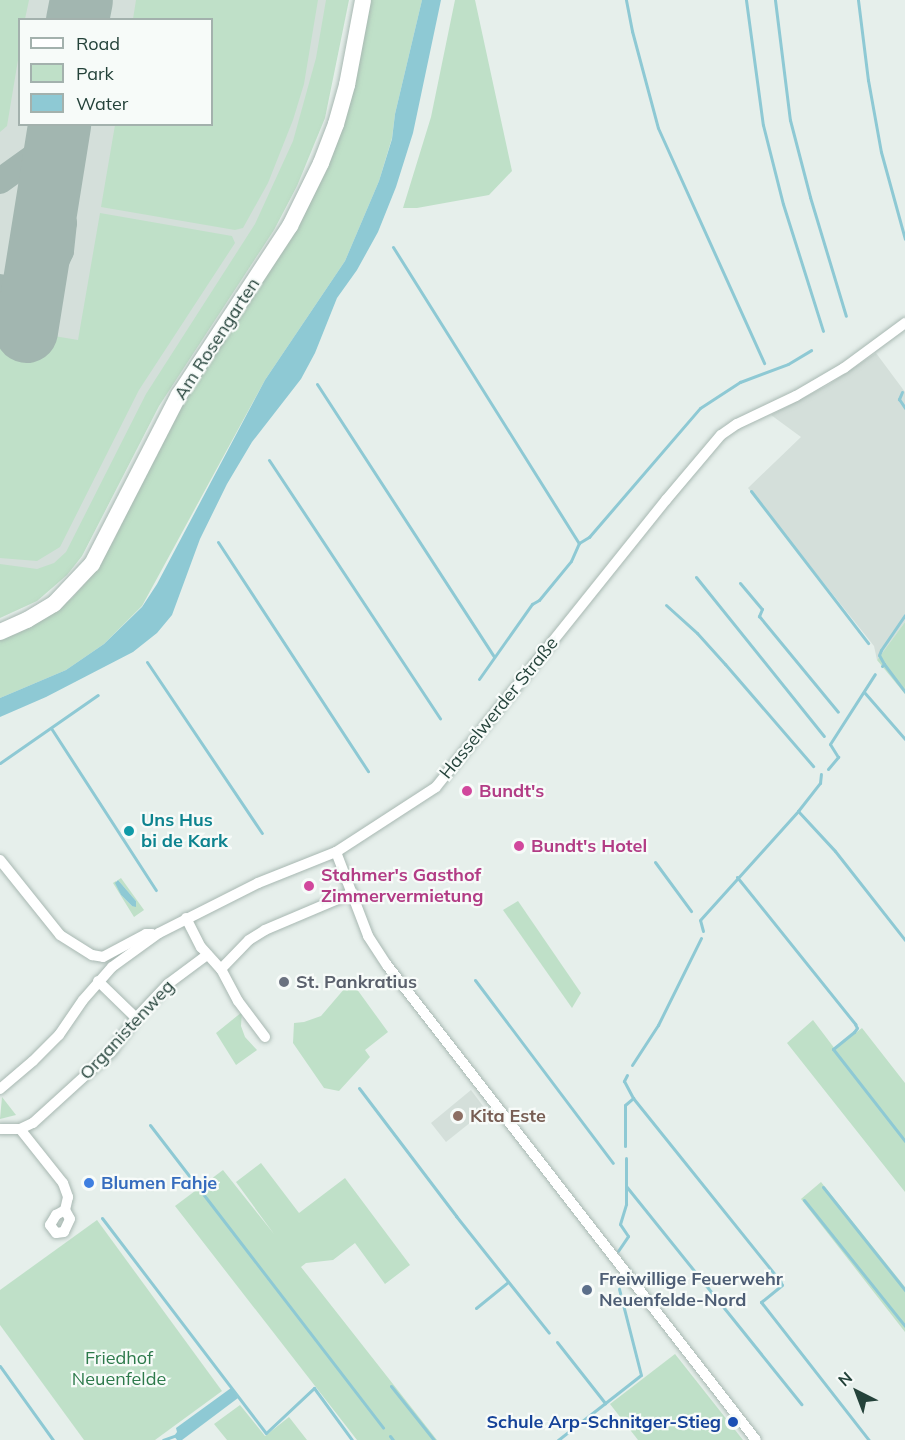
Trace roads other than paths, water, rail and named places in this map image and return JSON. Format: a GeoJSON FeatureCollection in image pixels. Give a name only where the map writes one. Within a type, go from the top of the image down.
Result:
{"type":"FeatureCollection","features":[{"type":"Feature","properties":{"kind":"main road","name":"Am Rosengarten"},"geometry":{"type":"LineString","coordinates":[[0,632],[54,604],[92,564],[179,396],[290,226],[321,162],[336,124],[347,85],[363,0]]}},
{"type":"Feature","properties":{"kind":"street","name":"Hasselwerder Straße"},"geometry":{"type":"LineString","coordinates":[[0,1089],[59,1035],[112,967],[159,933],[258,883],[336,852],[436,787],[666,500],[721,435],[737,424],[796,396],[844,368],[905,323]]}},
{"type":"Feature","properties":{"kind":"street"},"geometry":{"type":"LineString","coordinates":[[336,852],[368,936],[387,965],[756,1440]]}},
{"type":"Feature","properties":{"kind":"street"},"geometry":{"type":"LineString","coordinates":[[0,860],[60,935],[92,955],[103,957],[146,934],[159,933]]}},
{"type":"Feature","properties":{"kind":"street"},"geometry":{"type":"LineString","coordinates":[[221,969],[249,940],[265,930],[352,893]]}},
{"type":"Feature","properties":{"kind":"street"},"geometry":{"type":"LineString","coordinates":[[186,918],[207,955],[221,969],[238,1001],[265,1037]]}},
{"type":"Feature","properties":{"kind":"street","name":"Organistenweg"},"geometry":{"type":"LineString","coordinates":[[20,1129],[33,1123],[93,1070],[111,1053],[136,1018],[168,984],[207,955]]}},
{"type":"Feature","properties":{"kind":"street"},"geometry":{"type":"LineString","coordinates":[[99,981],[136,1018]]}},
{"type":"Feature","properties":{"kind":"street"},"geometry":{"type":"LineString","coordinates":[[0,1129],[20,1129],[63,1183],[68,1197],[65,1210]]}},
{"type":"Feature","properties":{"kind":"water"},"geometry":{"type":"Polygon","coordinates":[[[422,0],[441,0],[413,133],[396,187],[378,232],[357,270],[337,298],[315,353],[301,379],[252,442],[227,484],[200,539],[172,615],[157,633],[133,652],[46,697],[0,717],[0,698],[66,670],[104,644],[142,607],[157,584],[265,380],[345,261],[379,181],[392,139],[395,114],[422,0]]]}},
{"type":"Feature","properties":{"kind":"water"},"geometry":{"type":"Polygon","coordinates":[[[118,880],[136,901],[136,907],[121,895],[115,883],[118,880]]]}},
{"type":"Feature","properties":{"kind":"water"},"geometry":{"type":"Polygon","coordinates":[[[231,1388],[238,1398],[182,1440],[177,1440],[174,1436],[177,1432],[176,1428],[231,1388]]]}},
{"type":"Feature","properties":{"kind":"waterway"},"geometry":{"type":"LineString","coordinates":[[626,0],[658,128],[764,363]]}},
{"type":"Feature","properties":{"kind":"waterway"},"geometry":{"type":"LineString","coordinates":[[746,0],[763,125],[783,204],[823,331]]}},
{"type":"Feature","properties":{"kind":"waterway"},"geometry":{"type":"LineString","coordinates":[[775,0],[790,120],[810,197],[846,316]]}},
{"type":"Feature","properties":{"kind":"waterway"},"geometry":{"type":"LineString","coordinates":[[858,0],[868,80],[881,152],[905,239]]}},
{"type":"Feature","properties":{"kind":"waterway"},"geometry":{"type":"LineString","coordinates":[[393,247],[579,543]]}},
{"type":"Feature","properties":{"kind":"waterway"},"geometry":{"type":"LineString","coordinates":[[479,679],[532,604],[539,600],[571,561],[579,543],[589,537],[700,408],[740,382],[788,364],[811,350]]}},
{"type":"Feature","properties":{"kind":"waterway"},"geometry":{"type":"LineString","coordinates":[[317,384],[494,657]]}},
{"type":"Feature","properties":{"kind":"waterway"},"geometry":{"type":"LineString","coordinates":[[902,392],[899,399],[905,408]]}},
{"type":"Feature","properties":{"kind":"waterway"},"geometry":{"type":"LineString","coordinates":[[269,460],[440,718]]}},
{"type":"Feature","properties":{"kind":"waterway"},"geometry":{"type":"LineString","coordinates":[[751,491],[868,643]]}},
{"type":"Feature","properties":{"kind":"waterway"},"geometry":{"type":"LineString","coordinates":[[218,542],[368,771]]}},
{"type":"Feature","properties":{"kind":"waterway"},"geometry":{"type":"LineString","coordinates":[[696,577],[824,736]]}},
{"type":"Feature","properties":{"kind":"waterway"},"geometry":{"type":"LineString","coordinates":[[740,583],[762,609],[759,616],[838,712]]}},
{"type":"Feature","properties":{"kind":"waterway"},"geometry":{"type":"LineString","coordinates":[[666,605],[697,633],[813,766]]}},
{"type":"Feature","properties":{"kind":"waterway"},"geometry":{"type":"LineString","coordinates":[[882,666],[884,664],[879,655],[881,650],[905,615]]}},
{"type":"Feature","properties":{"kind":"waterway"},"geometry":{"type":"LineString","coordinates":[[147,662],[262,833]]}},
{"type":"Feature","properties":{"kind":"waterway"},"geometry":{"type":"LineString","coordinates":[[884,664],[905,692]]}},
{"type":"Feature","properties":{"kind":"waterway"},"geometry":{"type":"LineString","coordinates":[[828,769],[838,757],[830,744],[875,674]]}},
{"type":"Feature","properties":{"kind":"waterway"},"geometry":{"type":"LineString","coordinates":[[864,692],[905,739]]}},
{"type":"Feature","properties":{"kind":"waterway"},"geometry":{"type":"LineString","coordinates":[[0,763],[98,695]]}},
{"type":"Feature","properties":{"kind":"waterway"},"geometry":{"type":"LineString","coordinates":[[51,728],[156,890]]}},
{"type":"Feature","properties":{"kind":"waterway"},"geometry":{"type":"LineString","coordinates":[[703,931],[700,920],[798,811],[820,783],[821,774]]}},
{"type":"Feature","properties":{"kind":"waterway"},"geometry":{"type":"LineString","coordinates":[[798,811],[835,851],[905,940]]}},
{"type":"Feature","properties":{"kind":"waterway"},"geometry":{"type":"LineString","coordinates":[[655,862],[691,911]]}},
{"type":"Feature","properties":{"kind":"waterway"},"geometry":{"type":"LineString","coordinates":[[737,877],[855,1024],[857,1028],[854,1032],[833,1049],[905,1141]]}},
{"type":"Feature","properties":{"kind":"waterway"},"geometry":{"type":"LineString","coordinates":[[632,1065],[658,1025],[701,938]]}},
{"type":"Feature","properties":{"kind":"waterway"},"geometry":{"type":"LineString","coordinates":[[475,980],[613,1163]]}},
{"type":"Feature","properties":{"kind":"waterway"},"geometry":{"type":"LineString","coordinates":[[627,1075],[624,1081],[633,1098],[780,1281],[782,1285],[761,1302],[869,1440]]}},
{"type":"Feature","properties":{"kind":"waterway"},"geometry":{"type":"LineString","coordinates":[[359,1088],[549,1333]]}},
{"type":"Feature","properties":{"kind":"waterway"},"geometry":{"type":"LineString","coordinates":[[625,1146],[625,1105],[633,1098]]}},
{"type":"Feature","properties":{"kind":"waterway"},"geometry":{"type":"LineString","coordinates":[[150,1125],[383,1428]]}},
{"type":"Feature","properties":{"kind":"waterway"},"geometry":{"type":"LineString","coordinates":[[618,1251],[628,1236],[620,1224],[626,1204],[626,1158]]}},
{"type":"Feature","properties":{"kind":"waterway"},"geometry":{"type":"LineString","coordinates":[[626,1186],[801,1404]]}},
{"type":"Feature","properties":{"kind":"waterway"},"geometry":{"type":"LineString","coordinates":[[823,1187],[905,1290]]}},
{"type":"Feature","properties":{"kind":"waterway"},"geometry":{"type":"LineString","coordinates":[[804,1200],[905,1326]]}},
{"type":"Feature","properties":{"kind":"waterway"},"geometry":{"type":"LineString","coordinates":[[102,1218],[266,1433],[314,1388],[352,1440]]}},
{"type":"Feature","properties":{"kind":"waterway"},"geometry":{"type":"LineString","coordinates":[[476,1308],[508,1282]]}},
{"type":"Feature","properties":{"kind":"waterway"},"geometry":{"type":"LineString","coordinates":[[558,1440],[641,1375],[619,1289]]}},
{"type":"Feature","properties":{"kind":"waterway"},"geometry":{"type":"LineString","coordinates":[[557,1342],[605,1403]]}},
{"type":"Feature","properties":{"kind":"waterway"},"geometry":{"type":"LineString","coordinates":[[0,1366],[53,1440]]}},
{"type":"Feature","properties":{"kind":"waterway"},"geometry":{"type":"LineString","coordinates":[[391,1386],[434,1440]]}},
{"type":"Feature","properties":{"kind":"waterway"},"geometry":{"type":"LineString","coordinates":[[163,1440],[174,1436]]}},
{"type":"Feature","properties":{"kind":"waterway"},"geometry":{"type":"LineString","coordinates":[[390,1436],[393,1440]]}},
{"type":"Feature","properties":{"kind":"place","name":"Bundt's"},"geometry":{"type":"Point","coordinates":[467,791]}},
{"type":"Feature","properties":{"kind":"place","name":"Uns Hus bi de Kark"},"geometry":{"type":"Point","coordinates":[129,831]}},
{"type":"Feature","properties":{"kind":"place","name":"Bundt's Hotel"},"geometry":{"type":"Point","coordinates":[519,846]}},
{"type":"Feature","properties":{"kind":"place","name":"Stahmer's Gasthof Zimmervermietung"},"geometry":{"type":"Point","coordinates":[309,886]}},
{"type":"Feature","properties":{"kind":"place","name":"St. Pankratius"},"geometry":{"type":"Point","coordinates":[284,982]}},
{"type":"Feature","properties":{"kind":"place","name":"Kita Este"},"geometry":{"type":"Point","coordinates":[458,1116]}},
{"type":"Feature","properties":{"kind":"place","name":"Blumen Fahje"},"geometry":{"type":"Point","coordinates":[89,1183]}},
{"type":"Feature","properties":{"kind":"place","name":"Freiwillige Feuerwehr Neuenfelde-Nord"},"geometry":{"type":"Point","coordinates":[587,1290]}},
{"type":"Feature","properties":{"kind":"place","name":"Schule Arp-Schnitger-Stieg"},"geometry":{"type":"Point","coordinates":[733,1422]}},
{"type":"Feature","properties":{"kind":"park label","name":"Friedhof Neuenfelde"},"geometry":{"type":"Point","coordinates":[119,1369]}}]}
